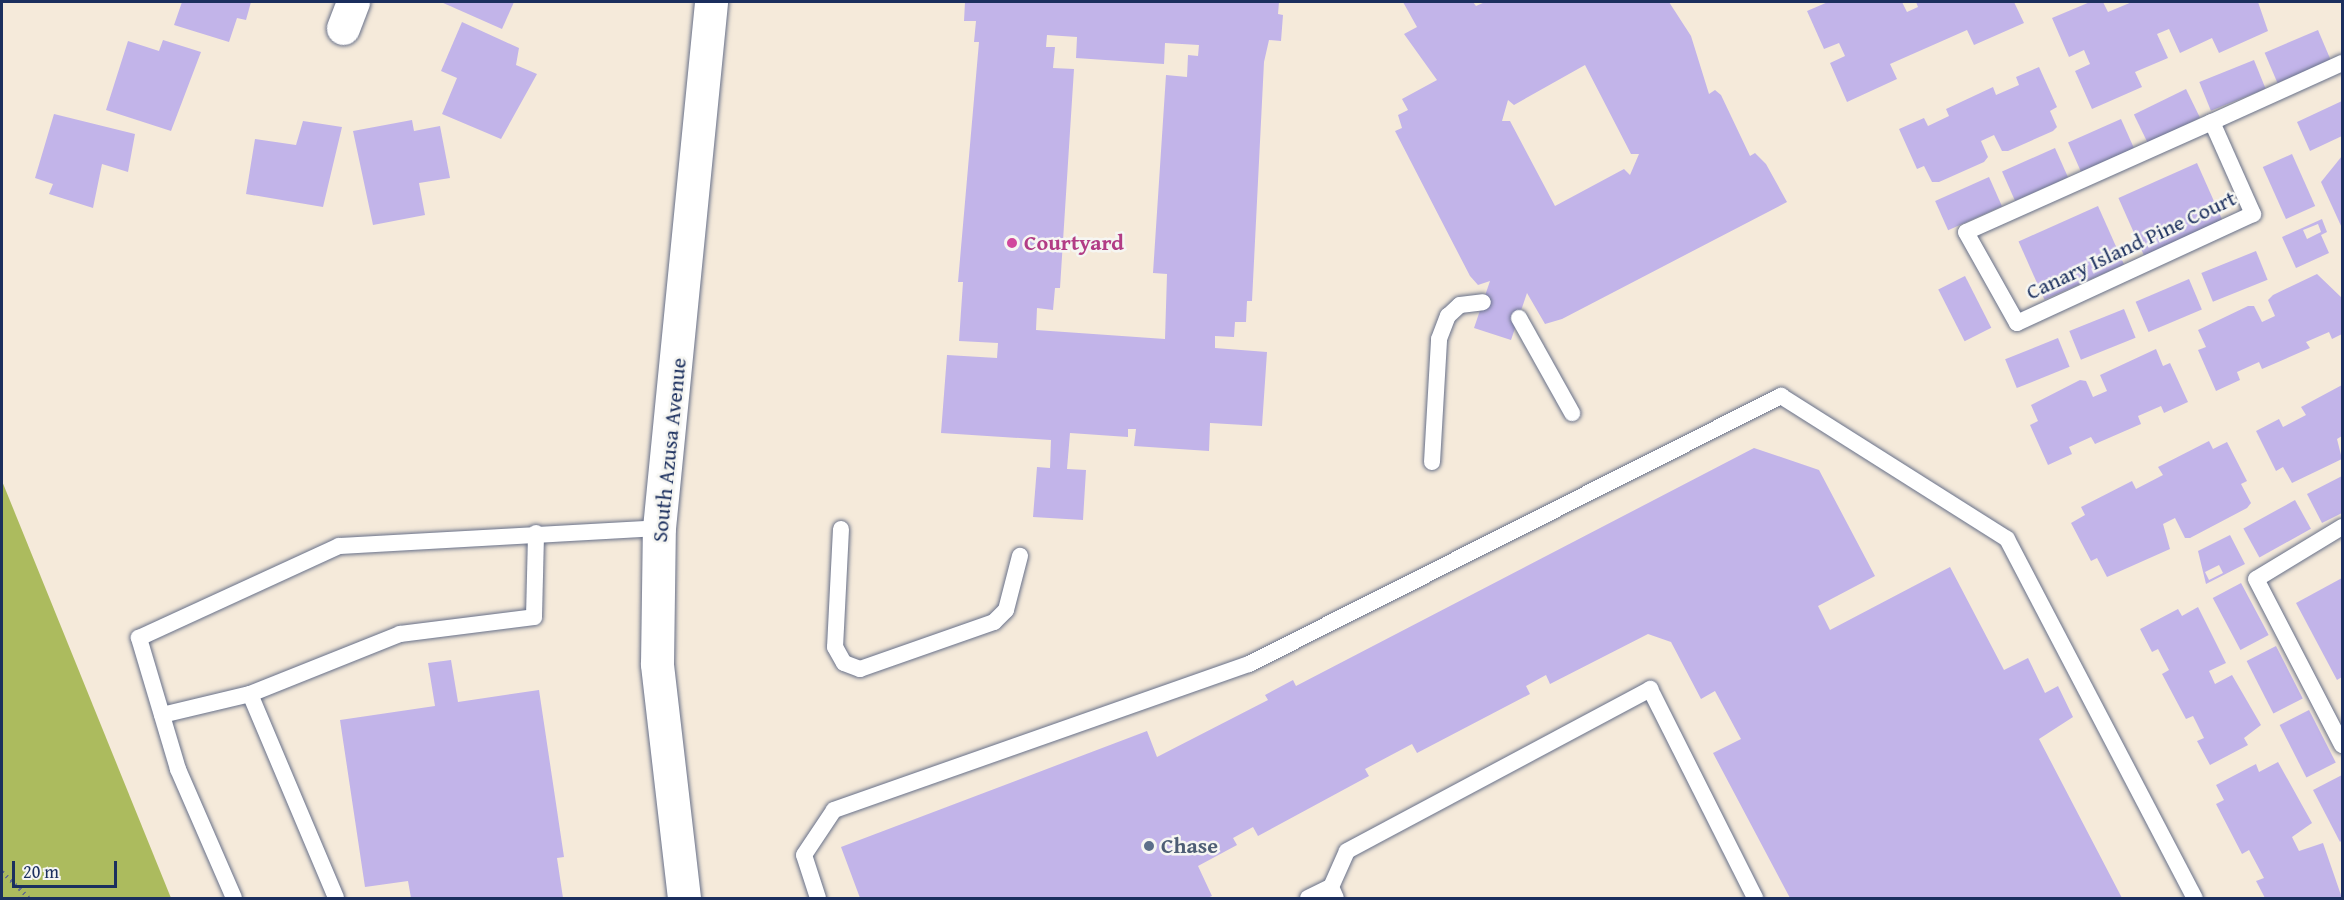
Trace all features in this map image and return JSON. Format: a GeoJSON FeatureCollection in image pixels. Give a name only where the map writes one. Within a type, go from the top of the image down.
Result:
{"type":"FeatureCollection","features":[{"type":"Feature","properties":{"kind":"street","name":"South Azusa Avenue"},"geometry":{"type":"LineString","coordinates":[[684,898],[657,664],[659,528],[711,2]]}},
{"type":"Feature","properties":{"kind":"lane","name":"Canary Island Pine Court"},"geometry":{"type":"LineString","coordinates":[[2212,122],[2253,214],[2017,323],[1966,232],[2343,63]]}},
{"type":"Feature","properties":{"kind":"lane"},"geometry":{"type":"LineString","coordinates":[[1432,462],[1439,339],[1448,316],[1460,305],[1483,302]]}},
{"type":"Feature","properties":{"kind":"lane"},"geometry":{"type":"LineString","coordinates":[[1519,318],[1572,413]]}},
{"type":"Feature","properties":{"kind":"lane"},"geometry":{"type":"LineString","coordinates":[[818,898],[804,855],[834,810],[1249,664],[1781,396],[2007,539],[2195,898]]}},
{"type":"Feature","properties":{"kind":"lane"},"geometry":{"type":"LineString","coordinates":[[2343,527],[2256,579],[2343,745]]}},
{"type":"Feature","properties":{"kind":"lane"},"geometry":{"type":"LineString","coordinates":[[234,898],[178,769],[139,638],[339,546],[536,533],[659,528]]}},
{"type":"Feature","properties":{"kind":"lane"},"geometry":{"type":"LineString","coordinates":[[841,529],[835,647],[844,663],[860,669],[994,622],[1006,610],[1020,556]]}},
{"type":"Feature","properties":{"kind":"lane"},"geometry":{"type":"LineString","coordinates":[[162,715],[250,694],[400,634],[534,617],[536,533]]}},
{"type":"Feature","properties":{"kind":"lane"},"geometry":{"type":"LineString","coordinates":[[1308,898],[1333,893],[1347,851],[1650,689],[1755,898]]}},
{"type":"Feature","properties":{"kind":"lane"},"geometry":{"type":"LineString","coordinates":[[250,694],[336,898]]}},
{"type":"Feature","properties":{"kind":"path"},"geometry":{"type":"LineString","coordinates":[[2,872],[29,898]]}},
{"type":"Feature","properties":{"kind":"green space"},"geometry":{"type":"Polygon","coordinates":[[[2,481],[171,898],[2,898],[2,481]]]}},
{"type":"Feature","properties":{"kind":"building"},"geometry":{"type":"Polygon","coordinates":[[[182,2],[251,2],[246,20],[237,18],[229,42],[174,25],[182,2]]]}},
{"type":"Feature","properties":{"kind":"building"},"geometry":{"type":"Polygon","coordinates":[[[441,2],[514,2],[502,29],[441,2]]]}},
{"type":"Feature","properties":{"kind":"building","name":"Courtyard"},"geometry":{"type":"Polygon","coordinates":[[[965,2],[1279,2],[1278,14],[1283,15],[1281,41],[1269,40],[1264,62],[1252,301],[1247,301],[1246,322],[1235,322],[1234,337],[1215,336],[1215,348],[1267,352],[1262,426],[1210,423],[1209,451],[1134,446],[1136,429],[1128,429],[1128,437],[1070,433],[1067,469],[1086,470],[1083,520],[1033,517],[1037,467],[1050,468],[1051,440],[941,433],[947,355],[997,358],[998,343],[959,341],[963,282],[958,282],[979,42],[974,42],[976,21],[964,21],[965,2]],[[1047,35],[1046,47],[1055,47],[1053,68],[1074,69],[1060,288],[1055,288],[1053,310],[1037,308],[1036,330],[1165,339],[1167,274],[1153,273],[1166,75],[1187,77],[1188,55],[1198,56],[1199,45],[1165,43],[1164,64],[1076,58],[1077,37],[1047,35]]]}},
{"type":"Feature","properties":{"kind":"building"},"geometry":{"type":"Polygon","coordinates":[[[1403,2],[1473,2],[1476,6],[1485,2],[1669,2],[1691,36],[1709,94],[1715,90],[1721,95],[1750,156],[1755,153],[1766,164],[1787,202],[1562,319],[1545,324],[1527,293],[1511,340],[1474,328],[1490,281],[1478,285],[1470,276],[1395,131],[1402,128],[1398,115],[1408,110],[1402,99],[1437,80],[1404,34],[1417,27],[1403,2]],[[1585,65],[1514,105],[1508,100],[1502,121],[1510,121],[1555,206],[1624,169],[1630,175],[1639,154],[1631,154],[1585,65]]]}},
{"type":"Feature","properties":{"kind":"building"},"geometry":{"type":"Polygon","coordinates":[[[1828,2],[1902,2],[1907,12],[1918,7],[1916,2],[2014,2],[2024,23],[1974,45],[1967,30],[1890,64],[1897,79],[1847,102],[1830,63],[1845,56],[1839,43],[1824,49],[1807,11],[1828,2]]]}},
{"type":"Feature","properties":{"kind":"building"},"geometry":{"type":"Polygon","coordinates":[[[2090,2],[2103,2],[2108,12],[2132,2],[2258,2],[2268,31],[2219,53],[2212,38],[2180,53],[2169,29],[2157,34],[2168,58],[2135,72],[2142,87],[2092,109],[2075,71],[2090,64],[2084,50],[2069,57],[2052,18],[2090,2]]]}},
{"type":"Feature","properties":{"kind":"building"},"geometry":{"type":"Polygon","coordinates":[[[462,22],[519,48],[516,65],[537,74],[501,139],[442,114],[457,78],[441,71],[462,22]]]}},
{"type":"Feature","properties":{"kind":"building"},"geometry":{"type":"Polygon","coordinates":[[[2318,30],[2331,60],[2278,83],[2265,53],[2318,30]]]}},
{"type":"Feature","properties":{"kind":"building"},"geometry":{"type":"Polygon","coordinates":[[[163,40],[201,52],[171,131],[106,110],[128,41],[159,51],[163,40]]]}},
{"type":"Feature","properties":{"kind":"building"},"geometry":{"type":"Polygon","coordinates":[[[2254,60],[2266,89],[2211,111],[2199,82],[2254,60]]]}},
{"type":"Feature","properties":{"kind":"building"},"geometry":{"type":"Polygon","coordinates":[[[2039,67],[2057,107],[2050,111],[2057,127],[2053,131],[2008,151],[2002,151],[1994,135],[1981,141],[1988,157],[1984,162],[1939,182],[1932,182],[1924,166],[1917,169],[1899,129],[1924,118],[1928,126],[1949,116],[1946,109],[1993,87],[1996,95],[2019,85],[2016,77],[2039,67]]]}},
{"type":"Feature","properties":{"kind":"building"},"geometry":{"type":"Polygon","coordinates":[[[2186,89],[2200,118],[2148,143],[2134,114],[2186,89]]]}},
{"type":"Feature","properties":{"kind":"building"},"geometry":{"type":"Polygon","coordinates":[[[2342,101],[2342,136],[2310,151],[2297,122],[2342,101]]]}},
{"type":"Feature","properties":{"kind":"building"},"geometry":{"type":"Polygon","coordinates":[[[54,114],[135,134],[128,172],[102,164],[93,208],[49,194],[53,184],[35,178],[54,114]]]}},
{"type":"Feature","properties":{"kind":"building"},"geometry":{"type":"Polygon","coordinates":[[[2121,119],[2134,148],[2081,172],[2068,143],[2121,119]]]}},
{"type":"Feature","properties":{"kind":"building"},"geometry":{"type":"Polygon","coordinates":[[[412,120],[414,131],[440,126],[450,178],[419,183],[425,215],[373,225],[353,131],[412,120]]]}},
{"type":"Feature","properties":{"kind":"building"},"geometry":{"type":"Polygon","coordinates":[[[303,121],[342,127],[323,207],[246,194],[255,139],[296,145],[303,121]]]}},
{"type":"Feature","properties":{"kind":"building"},"geometry":{"type":"Polygon","coordinates":[[[2055,148],[2068,177],[2015,201],[2002,172],[2055,148]]]}},
{"type":"Feature","properties":{"kind":"building"},"geometry":{"type":"Polygon","coordinates":[[[2292,154],[2315,206],[2286,219],[2263,167],[2292,154]]]}},
{"type":"Feature","properties":{"kind":"building"},"geometry":{"type":"Polygon","coordinates":[[[2342,156],[2342,228],[2321,182],[2342,156]]]}},
{"type":"Feature","properties":{"kind":"building"},"geometry":{"type":"Polygon","coordinates":[[[2197,163],[2223,221],[2144,256],[2118,198],[2197,163]]]}},
{"type":"Feature","properties":{"kind":"building"},"geometry":{"type":"Polygon","coordinates":[[[1989,177],[2002,206],[1948,230],[1935,201],[1989,177]]]}},
{"type":"Feature","properties":{"kind":"building"},"geometry":{"type":"Polygon","coordinates":[[[2098,206],[2124,264],[2045,300],[2019,241],[2098,206]]]}},
{"type":"Feature","properties":{"kind":"building"},"geometry":{"type":"Polygon","coordinates":[[[2322,219],[2327,232],[2321,235],[2329,253],[2296,268],[2282,237],[2322,219]],[[2318,224],[2303,230],[2307,239],[2321,232],[2318,224]]]}},
{"type":"Feature","properties":{"kind":"building"},"geometry":{"type":"Polygon","coordinates":[[[2256,251],[2268,280],[2213,302],[2201,273],[2256,251]]]}},
{"type":"Feature","properties":{"kind":"building"},"geometry":{"type":"Polygon","coordinates":[[[2317,274],[2342,298],[2342,334],[2332,339],[2329,332],[2306,342],[2310,348],[2262,369],[2259,362],[2237,372],[2240,380],[2216,391],[2198,350],[2206,347],[2198,330],[2248,306],[2254,306],[2262,322],[2275,316],[2268,300],[2273,295],[2317,274]]]}},
{"type":"Feature","properties":{"kind":"building"},"geometry":{"type":"Polygon","coordinates":[[[1965,276],[1991,328],[1965,341],[1938,290],[1965,276]]]}},
{"type":"Feature","properties":{"kind":"building"},"geometry":{"type":"Polygon","coordinates":[[[2189,279],[2202,309],[2149,332],[2136,302],[2189,279]]]}},
{"type":"Feature","properties":{"kind":"building"},"geometry":{"type":"Polygon","coordinates":[[[2124,309],[2136,338],[2081,360],[2069,331],[2124,309]]]}},
{"type":"Feature","properties":{"kind":"building"},"geometry":{"type":"Polygon","coordinates":[[[2058,338],[2070,367],[2017,388],[2005,359],[2058,338]]]}},
{"type":"Feature","properties":{"kind":"building"},"geometry":{"type":"Polygon","coordinates":[[[2156,349],[2163,366],[2170,363],[2188,402],[2164,413],[2161,406],[2138,416],[2141,424],[2095,444],[2091,437],[2069,447],[2072,454],[2048,465],[2030,425],[2038,421],[2031,405],[2080,380],[2086,381],[2093,397],[2107,391],[2100,375],[2156,349]]]}},
{"type":"Feature","properties":{"kind":"building"},"geometry":{"type":"Polygon","coordinates":[[[2342,385],[2342,436],[2337,439],[2342,459],[2292,483],[2283,467],[2276,471],[2256,431],[2279,419],[2283,427],[2306,415],[2301,407],[2342,385]]]}},
{"type":"Feature","properties":{"kind":"building"},"geometry":{"type":"Polygon","coordinates":[[[2209,441],[2213,449],[2227,442],[2247,481],[2241,484],[2251,503],[2247,508],[2190,538],[2185,538],[2175,518],[2163,524],[2170,549],[2107,577],[2097,558],[2091,561],[2071,523],[2085,515],[2081,507],[2132,481],[2136,489],[2163,475],[2158,467],[2209,441]]]}},
{"type":"Feature","properties":{"kind":"building"},"geometry":{"type":"Polygon","coordinates":[[[1754,448],[1819,470],[1875,576],[1818,606],[1830,630],[1950,567],[2004,670],[2028,658],[2045,693],[2058,686],[2073,717],[2039,739],[2122,898],[1790,898],[1713,753],[1741,739],[1715,691],[1701,699],[1671,642],[1648,634],[1550,684],[1546,675],[1526,686],[1530,694],[1417,753],[1412,744],[1365,769],[1369,776],[1258,836],[1253,827],[1233,838],[1237,845],[1198,866],[1212,896],[1207,898],[860,898],[841,847],[1147,731],[1157,757],[1268,700],[1265,695],[1293,680],[1296,686],[1754,448]]]}},
{"type":"Feature","properties":{"kind":"building"},"geometry":{"type":"Polygon","coordinates":[[[2342,476],[2342,513],[2322,523],[2307,494],[2342,476]]]}},
{"type":"Feature","properties":{"kind":"building"},"geometry":{"type":"Polygon","coordinates":[[[2295,500],[2311,529],[2259,557],[2243,529],[2295,500]]]}},
{"type":"Feature","properties":{"kind":"building"},"geometry":{"type":"Polygon","coordinates":[[[2230,535],[2245,564],[2206,584],[2198,551],[2230,535]],[[2219,565],[2205,572],[2209,580],[2223,573],[2219,565]]]}},
{"type":"Feature","properties":{"kind":"building"},"geometry":{"type":"Polygon","coordinates":[[[2342,578],[2342,677],[2337,680],[2296,603],[2342,578]]]}},
{"type":"Feature","properties":{"kind":"building"},"geometry":{"type":"Polygon","coordinates":[[[2241,583],[2269,635],[2240,650],[2213,598],[2241,583]]]}},
{"type":"Feature","properties":{"kind":"building"},"geometry":{"type":"Polygon","coordinates":[[[2198,607],[2226,663],[2209,671],[2215,684],[2232,675],[2261,725],[2244,738],[2248,745],[2210,765],[2197,741],[2204,738],[2193,716],[2186,719],[2162,674],[2169,670],[2158,649],[2152,652],[2140,629],[2178,609],[2182,616],[2198,607]]]}},
{"type":"Feature","properties":{"kind":"building"},"geometry":{"type":"Polygon","coordinates":[[[2276,646],[2303,699],[2273,714],[2247,661],[2276,646]]]}},
{"type":"Feature","properties":{"kind":"building"},"geometry":{"type":"Polygon","coordinates":[[[451,660],[458,702],[539,690],[564,857],[557,858],[563,898],[411,898],[408,881],[365,887],[340,720],[435,706],[428,663],[451,660]]]}},
{"type":"Feature","properties":{"kind":"building"},"geometry":{"type":"Polygon","coordinates":[[[2309,710],[2336,763],[2306,778],[2280,725],[2309,710]]]}},
{"type":"Feature","properties":{"kind":"building"},"geometry":{"type":"Polygon","coordinates":[[[2278,762],[2312,823],[2292,837],[2299,851],[2323,843],[2342,898],[2265,898],[2256,881],[2264,878],[2249,850],[2242,854],[2216,804],[2224,800],[2216,785],[2256,764],[2259,772],[2278,762]]]}},
{"type":"Feature","properties":{"kind":"building"},"geometry":{"type":"Polygon","coordinates":[[[2342,775],[2342,840],[2340,842],[2313,790],[2342,775]]]}},
{"type":"Feature","properties":{"kind":"place","name":"Courtyard"},"geometry":{"type":"Point","coordinates":[1012,243]}},
{"type":"Feature","properties":{"kind":"place","name":"Chase"},"geometry":{"type":"Point","coordinates":[1149,846]}}]}
